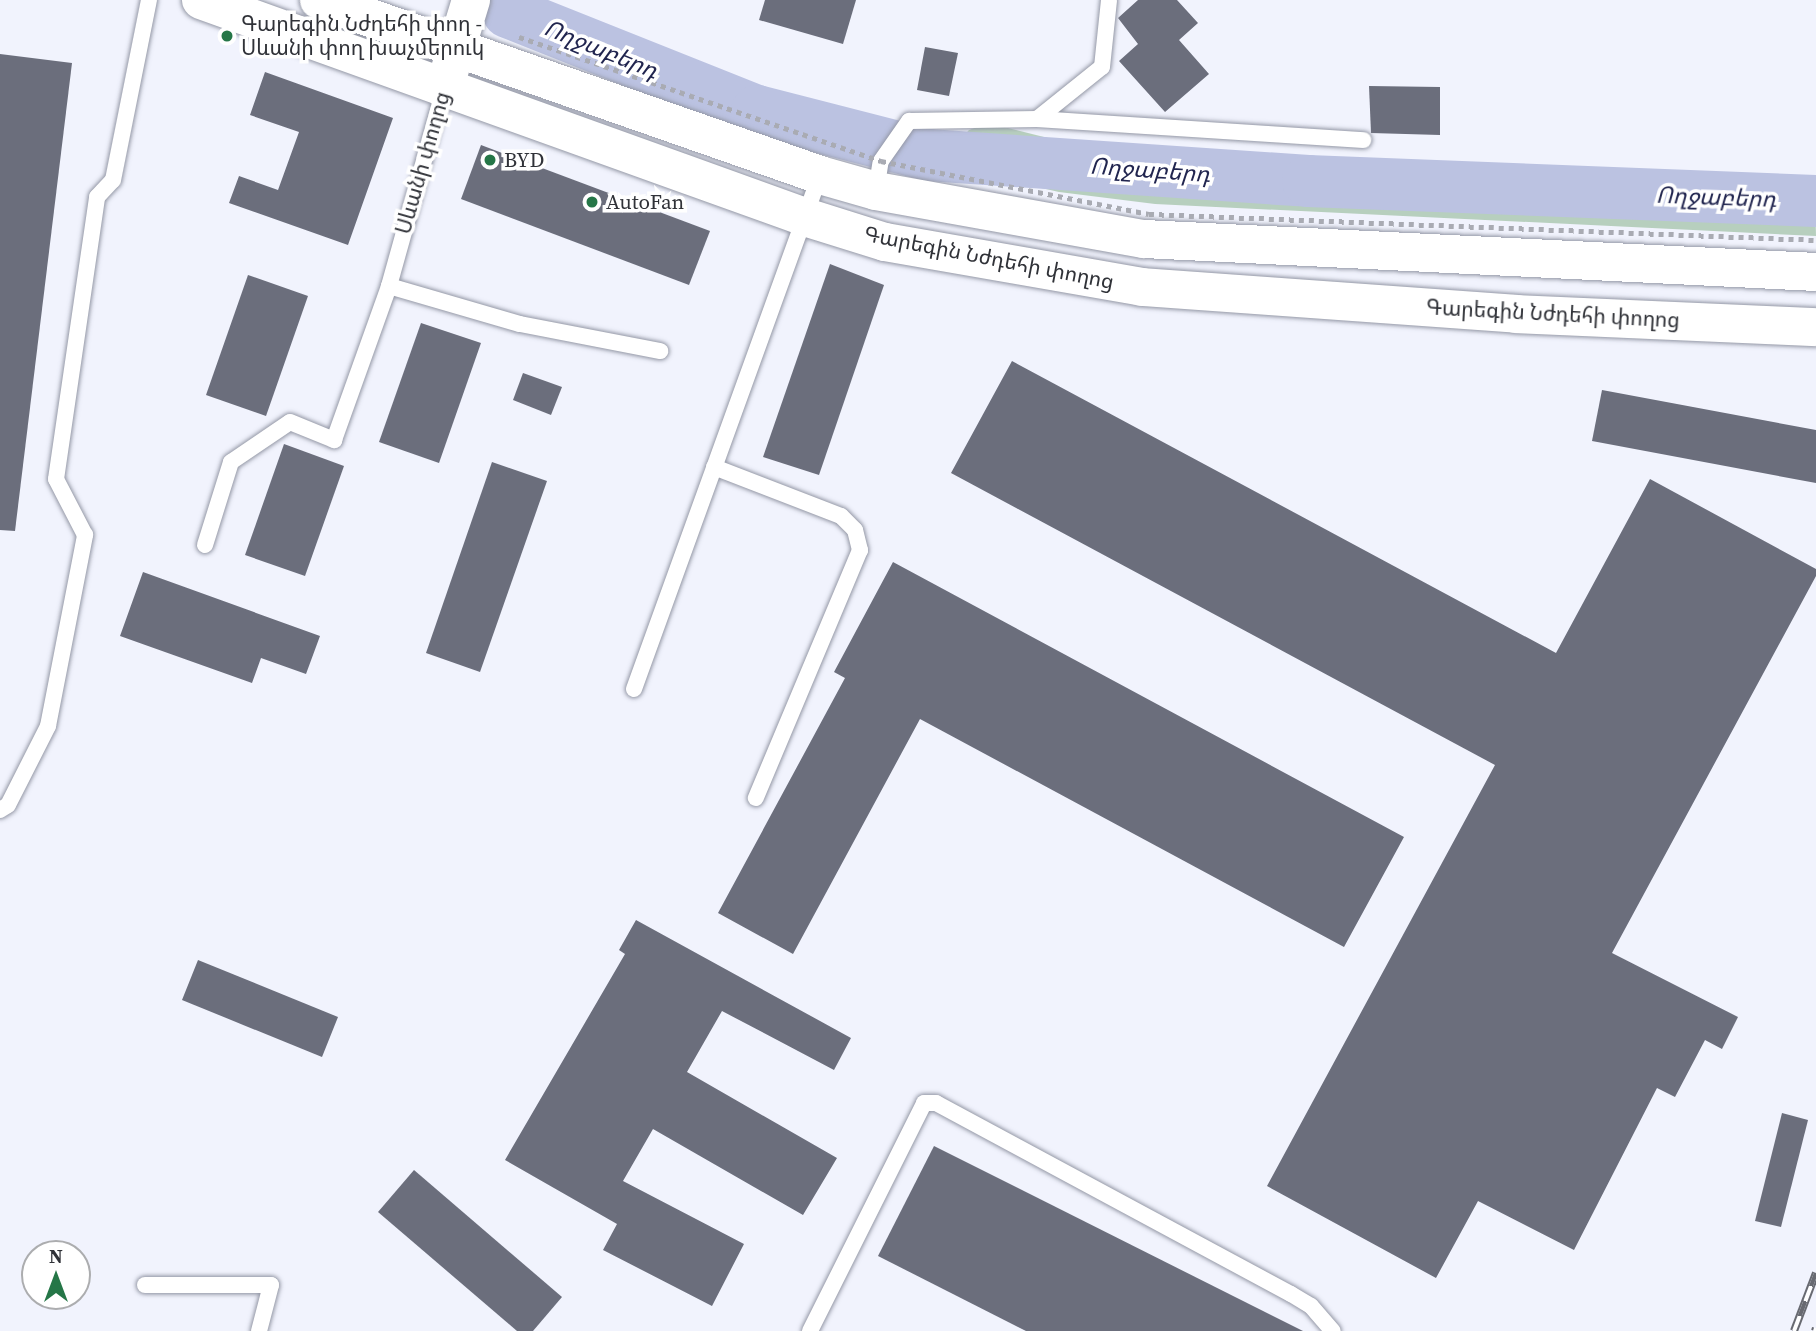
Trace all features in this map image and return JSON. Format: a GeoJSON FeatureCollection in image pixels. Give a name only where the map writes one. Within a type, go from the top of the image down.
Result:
{"type":"FeatureCollection","features":[{"type":"Feature","properties":{"kind":"main road","name":"Գարեգին Նժդեհի փողոց"},"geometry":{"type":"LineString","coordinates":[[201,0],[805,217],[885,242],[1142,287],[1516,314],[1816,327]]}},
{"type":"Feature","properties":{"kind":"main road"},"geometry":{"type":"LineString","coordinates":[[319,0],[455,50],[820,175],[881,168],[1144,239],[1816,272]]}},
{"type":"Feature","properties":{"kind":"main road","name":"Սևանի փողոց"},"geometry":{"type":"LineString","coordinates":[[444,89],[471,0]]}},
{"type":"Feature","properties":{"kind":"lane"},"geometry":{"type":"LineString","coordinates":[[0,810],[8,805],[48,726],[85,536],[56,479],[97,197],[113,180],[149,0]]}},
{"type":"Feature","properties":{"kind":"lane"},"geometry":{"type":"LineString","coordinates":[[1037,119],[1102,67],[1110,0]]}},
{"type":"Feature","properties":{"kind":"lane","name":"Սևանի փողոց"},"geometry":{"type":"LineString","coordinates":[[205,545],[231,462],[290,422],[334,440],[389,286],[444,89]]}},
{"type":"Feature","properties":{"kind":"lane"},"geometry":{"type":"LineString","coordinates":[[881,168],[909,121],[1037,119],[1363,140]]}},
{"type":"Feature","properties":{"kind":"lane"},"geometry":{"type":"LineString","coordinates":[[634,689],[797,248],[820,175]]}},
{"type":"Feature","properties":{"kind":"lane"},"geometry":{"type":"LineString","coordinates":[[389,286],[520,324],[660,351]]}},
{"type":"Feature","properties":{"kind":"lane"},"geometry":{"type":"LineString","coordinates":[[714,467],[841,516],[855,530],[860,550],[756,799]]}},
{"type":"Feature","properties":{"kind":"lane"},"geometry":{"type":"LineString","coordinates":[[810,1331],[925,1103],[936,1103],[1291,1294],[1311,1306],[1333,1331]]}},
{"type":"Feature","properties":{"kind":"lane"},"geometry":{"type":"LineString","coordinates":[[145,1285],[271,1285],[258,1331]]}},
{"type":"Feature","properties":{"kind":"path"},"geometry":{"type":"LineString","coordinates":[[519,37],[881,168],[1149,214],[1816,240]]}},
{"type":"Feature","properties":{"kind":"green space"},"geometry":{"type":"Polygon","coordinates":[[[988,123],[1112,154],[1167,161],[1296,160],[1349,171],[1815,194],[1816,236],[1155,204],[1059,192],[945,166],[953,147],[969,130],[988,123]]]}},
{"type":"Feature","properties":{"kind":"building"},"geometry":{"type":"Polygon","coordinates":[[[765,0],[856,0],[843,44],[759,20],[765,0]]]}},
{"type":"Feature","properties":{"kind":"building"},"geometry":{"type":"Polygon","coordinates":[[[1138,0],[1177,0],[1198,23],[1179,40],[1209,74],[1165,112],[1119,61],[1138,44],[1118,18],[1138,0]]]}},
{"type":"Feature","properties":{"kind":"building"},"geometry":{"type":"Polygon","coordinates":[[[925,47],[958,53],[949,96],[917,90],[925,47]]]}},
{"type":"Feature","properties":{"kind":"building"},"geometry":{"type":"Polygon","coordinates":[[[0,54],[72,63],[15,531],[0,530],[0,54]]]}},
{"type":"Feature","properties":{"kind":"building"},"geometry":{"type":"Polygon","coordinates":[[[265,72],[393,118],[348,245],[229,203],[239,176],[278,190],[299,132],[250,115],[265,72]]]}},
{"type":"Feature","properties":{"kind":"building"},"geometry":{"type":"Polygon","coordinates":[[[1369,86],[1440,87],[1440,135],[1371,133],[1369,86]]]}},
{"type":"Feature","properties":{"kind":"building"},"geometry":{"type":"Polygon","coordinates":[[[481,145],[710,231],[689,285],[461,199],[481,145]]]}},
{"type":"Feature","properties":{"kind":"building"},"geometry":{"type":"Polygon","coordinates":[[[830,264],[884,285],[819,475],[763,457],[830,264]]]}},
{"type":"Feature","properties":{"kind":"building"},"geometry":{"type":"Polygon","coordinates":[[[248,275],[308,296],[266,416],[206,395],[248,275]]]}},
{"type":"Feature","properties":{"kind":"building"},"geometry":{"type":"Polygon","coordinates":[[[421,323],[481,343],[439,463],[379,442],[421,323]]]}},
{"type":"Feature","properties":{"kind":"building"},"geometry":{"type":"Polygon","coordinates":[[[1012,361],[1556,653],[1650,479],[1816,569],[1816,576],[1612,953],[1738,1017],[1722,1049],[1705,1040],[1675,1097],[1657,1088],[1574,1250],[1478,1201],[1436,1278],[1267,1186],[1495,765],[951,473],[1012,361]]]}},
{"type":"Feature","properties":{"kind":"building"},"geometry":{"type":"Polygon","coordinates":[[[523,373],[562,387],[551,415],[513,400],[523,373]]]}},
{"type":"Feature","properties":{"kind":"building"},"geometry":{"type":"Polygon","coordinates":[[[1602,390],[1816,430],[1816,483],[1592,441],[1602,390]]]}},
{"type":"Feature","properties":{"kind":"building"},"geometry":{"type":"Polygon","coordinates":[[[284,444],[344,466],[305,576],[245,555],[284,444]]]}},
{"type":"Feature","properties":{"kind":"building"},"geometry":{"type":"Polygon","coordinates":[[[492,462],[547,481],[480,672],[426,653],[492,462]]]}},
{"type":"Feature","properties":{"kind":"building"},"geometry":{"type":"Polygon","coordinates":[[[893,562],[1404,837],[1344,947],[920,719],[793,954],[718,913],[845,678],[834,672],[893,562]]]}},
{"type":"Feature","properties":{"kind":"building"},"geometry":{"type":"Polygon","coordinates":[[[143,572],[320,636],[306,674],[261,658],[252,683],[120,636],[143,572]]]}},
{"type":"Feature","properties":{"kind":"building"},"geometry":{"type":"Polygon","coordinates":[[[636,920],[851,1038],[834,1070],[722,1011],[687,1072],[837,1158],[803,1215],[653,1129],[623,1181],[744,1244],[712,1306],[603,1250],[617,1224],[505,1160],[625,954],[619,950],[636,920]]]}},
{"type":"Feature","properties":{"kind":"building"},"geometry":{"type":"Polygon","coordinates":[[[198,960],[338,1017],[322,1057],[182,1000],[198,960]]]}},
{"type":"Feature","properties":{"kind":"building"},"geometry":{"type":"Polygon","coordinates":[[[1782,1113],[1808,1120],[1781,1227],[1755,1221],[1782,1113]]]}},
{"type":"Feature","properties":{"kind":"building"},"geometry":{"type":"Polygon","coordinates":[[[934,1146],[1303,1331],[1026,1331],[878,1256],[934,1146]]]}},
{"type":"Feature","properties":{"kind":"building"},"geometry":{"type":"Polygon","coordinates":[[[414,1170],[562,1297],[533,1331],[517,1331],[378,1212],[414,1170]]]}},
{"type":"Feature","properties":{"kind":"waterway","name":"Ողջաբերդ"},"geometry":{"type":"LineString","coordinates":[[508,12],[757,111],[928,155],[1308,181],[1816,201]]}},
{"type":"Feature","properties":{"kind":"railway"},"geometry":{"type":"LineString","coordinates":[[1794,1331],[1816,1273]]}},
{"type":"Feature","properties":{"kind":"place","name":"Գարեգին Նժդեհի փող - Սևանի փող խաչմերուկ"},"geometry":{"type":"Point","coordinates":[227,36]}},
{"type":"Feature","properties":{"kind":"place","name":"BYD"},"geometry":{"type":"Point","coordinates":[490,160]}},
{"type":"Feature","properties":{"kind":"place","name":"AutoFan"},"geometry":{"type":"Point","coordinates":[592,202]}}]}
